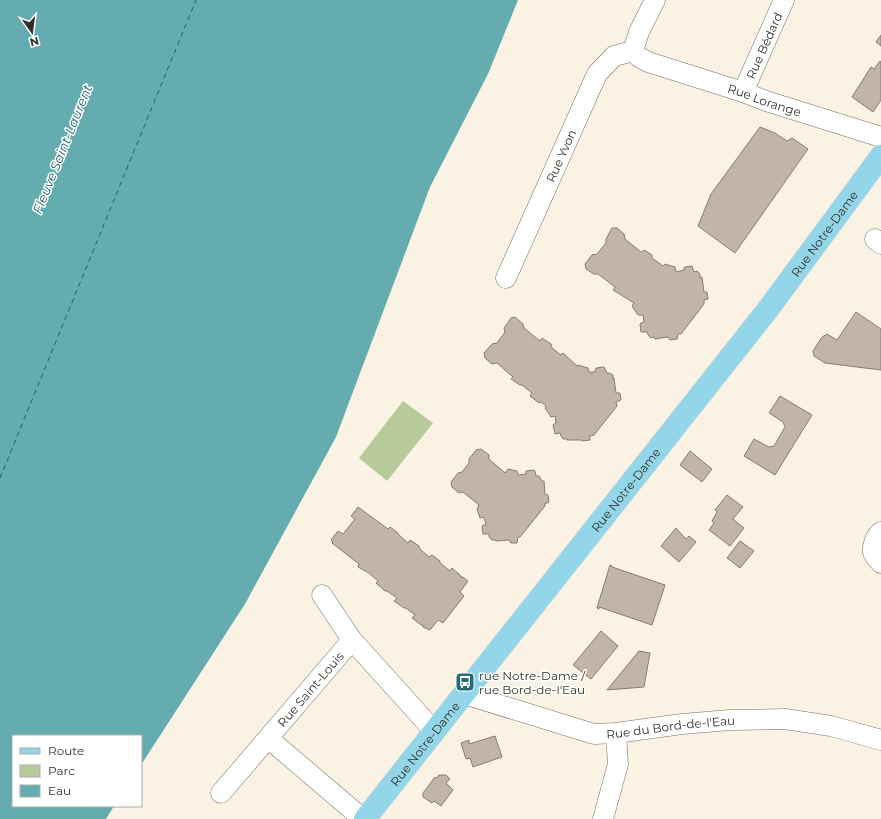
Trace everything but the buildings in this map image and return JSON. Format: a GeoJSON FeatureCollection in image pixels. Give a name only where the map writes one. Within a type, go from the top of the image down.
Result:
{"type":"FeatureCollection","features":[{"type":"Feature","properties":{"kind":"main road","name":"Rue Notre-Dame"},"geometry":{"type":"LineString","coordinates":[[364,819],[769,308],[881,156]]}},
{"type":"Feature","properties":{"kind":"street"},"geometry":{"type":"LineString","coordinates":[[641,57],[639,32],[655,0]]}},
{"type":"Feature","properties":{"kind":"street","name":"Rue Bédard"},"geometry":{"type":"LineString","coordinates":[[743,92],[784,0]]}},
{"type":"Feature","properties":{"kind":"street","name":"Rue Yvon"},"geometry":{"type":"LineString","coordinates":[[506,278],[597,74],[614,56],[641,57]]}},
{"type":"Feature","properties":{"kind":"street","name":"Rue Lorange"},"geometry":{"type":"LineString","coordinates":[[641,57],[743,92],[766,102],[881,137]]}},
{"type":"Feature","properties":{"kind":"street"},"geometry":{"type":"LineString","coordinates":[[881,532],[878,534],[873,547],[874,554],[881,563]]}},
{"type":"Feature","properties":{"kind":"street"},"geometry":{"type":"LineString","coordinates":[[322,595],[352,640],[434,731]]}},
{"type":"Feature","properties":{"kind":"street","name":"Rue Saint-Louis"},"geometry":{"type":"LineString","coordinates":[[221,793],[269,739],[352,640]]}},
{"type":"Feature","properties":{"kind":"street","name":"Rue du Bord-de-l'Eau"},"geometry":{"type":"LineString","coordinates":[[464,694],[594,734],[616,734],[682,724],[730,720],[785,718],[831,726],[881,740]]}},
{"type":"Feature","properties":{"kind":"street"},"geometry":{"type":"LineString","coordinates":[[603,819],[618,764],[616,734]]}},
{"type":"Feature","properties":{"kind":"street","name":"Rue Saint-Louis"},"geometry":{"type":"LineString","coordinates":[[269,739],[364,819]]}},
{"type":"Feature","properties":{"kind":"green space"},"geometry":{"type":"Polygon","coordinates":[[[403,401],[433,423],[387,481],[359,458],[403,401]]]}},
{"type":"Feature","properties":{"kind":"water","name":"Fleuve Saint-Laurent"},"geometry":{"type":"Polygon","coordinates":[[[0,0],[518,0],[488,74],[430,187],[336,437],[245,604],[142,763],[142,735],[12,735],[12,807],[113,807],[106,819],[0,819],[0,0]]]}},
{"type":"Feature","properties":{"kind":"ferry route"},"geometry":{"type":"LineString","coordinates":[[0,478],[196,0]]}},
{"type":"Feature","properties":{"kind":"place","name":"rue Notre-Dame / rue Bord-de-l'Eau"},"geometry":{"type":"Point","coordinates":[465,682]}}]}
